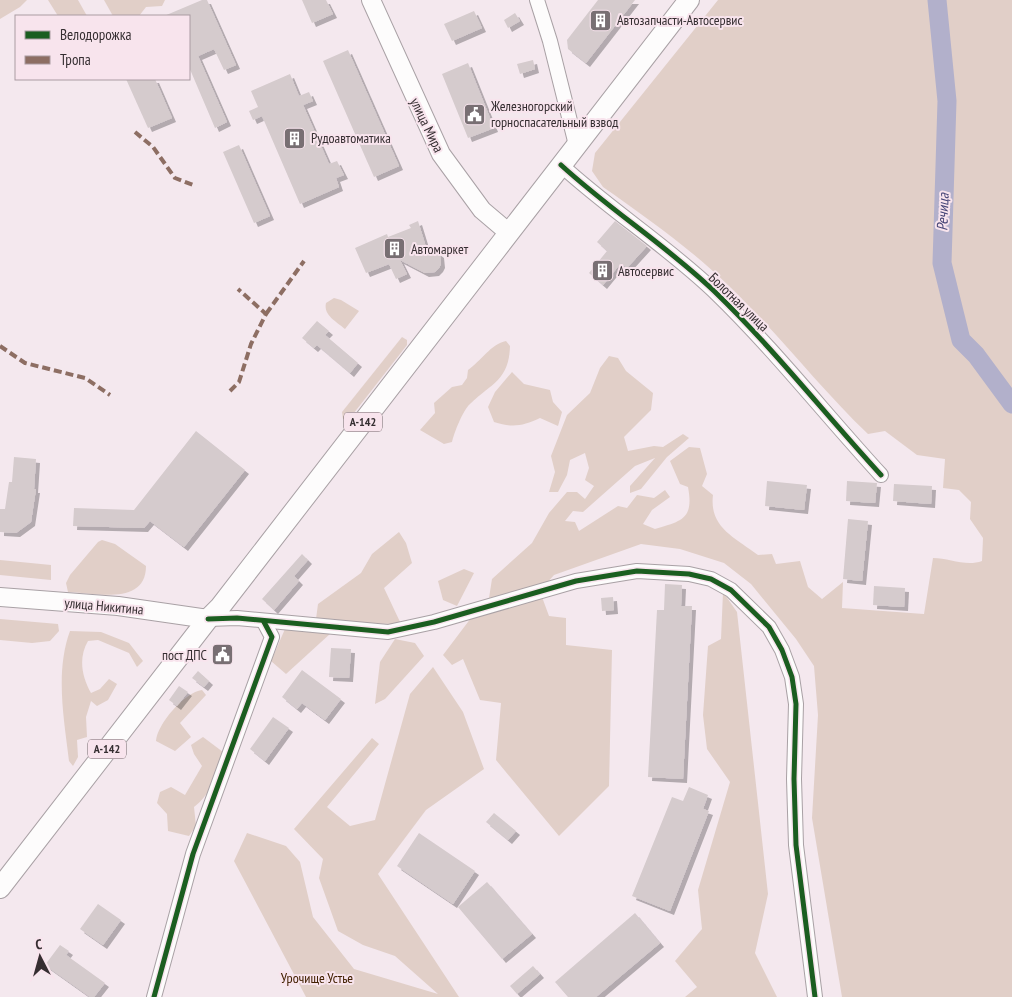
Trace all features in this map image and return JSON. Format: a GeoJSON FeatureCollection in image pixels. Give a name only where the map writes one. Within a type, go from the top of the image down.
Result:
{"type":"FeatureCollection","features":[{"type":"Feature","properties":{"kind":"highway","name":"А-142"},"geometry":{"type":"LineString","coordinates":[[0,888],[689,0]]}},
{"type":"Feature","properties":{"kind":"main road","name":"улица Мира"},"geometry":{"type":"LineString","coordinates":[[371,0],[441,154],[482,210],[509,233]]}},
{"type":"Feature","properties":{"kind":"main road","name":"улица Никитина"},"geometry":{"type":"LineString","coordinates":[[0,597],[118,606],[208,619]]}},
{"type":"Feature","properties":{"kind":"street"},"geometry":{"type":"LineString","coordinates":[[537,0],[550,41],[576,146]]}},
{"type":"Feature","properties":{"kind":"street","name":"Болотная улица"},"geometry":{"type":"LineString","coordinates":[[561,165],[596,197],[668,251],[713,290],[774,352],[881,475]]}},
{"type":"Feature","properties":{"kind":"street"},"geometry":{"type":"LineString","coordinates":[[208,619],[236,618],[388,632],[434,622],[576,581],[637,571],[689,574],[711,579],[731,590],[769,627],[782,650],[792,677],[796,704],[794,779],[796,845],[814,997]]}},
{"type":"Feature","properties":{"kind":"street"},"geometry":{"type":"LineString","coordinates":[[154,997],[193,854],[272,636],[264,622]]}},
{"type":"Feature","properties":{"kind":"green space"},"geometry":{"type":"Polygon","coordinates":[[[0,0],[27,0],[20,7],[0,19],[0,0]]]}},
{"type":"Feature","properties":{"kind":"green space"},"geometry":{"type":"Polygon","coordinates":[[[48,0],[78,0],[86,15],[57,15],[48,0]]]}},
{"type":"Feature","properties":{"kind":"green space"},"geometry":{"type":"Polygon","coordinates":[[[104,0],[165,0],[162,6],[146,7],[140,15],[112,15],[104,0]]]}},
{"type":"Feature","properties":{"kind":"green space"},"geometry":{"type":"Polygon","coordinates":[[[718,0],[1012,0],[1012,997],[842,997],[812,818],[818,715],[814,666],[796,639],[751,584],[724,563],[680,549],[641,544],[554,575],[546,584],[489,598],[492,579],[532,543],[549,513],[567,492],[577,492],[585,499],[594,486],[585,480],[589,468],[585,453],[570,460],[567,475],[558,492],[549,492],[555,472],[551,456],[567,415],[590,393],[600,368],[609,356],[618,358],[626,371],[653,393],[651,410],[624,437],[628,451],[654,446],[663,447],[683,434],[689,438],[667,457],[641,489],[630,493],[630,486],[655,458],[635,466],[583,512],[573,511],[565,521],[575,522],[579,531],[618,506],[627,508],[637,495],[654,498],[665,490],[670,497],[652,510],[643,524],[655,529],[679,521],[684,517],[689,506],[688,487],[680,484],[670,461],[689,447],[700,448],[707,474],[702,486],[713,495],[715,515],[725,530],[758,555],[772,554],[776,564],[800,561],[808,587],[822,599],[843,582],[842,608],[924,614],[933,558],[964,563],[982,561],[983,538],[970,519],[971,502],[959,490],[943,488],[945,459],[917,455],[885,431],[868,434],[832,398],[729,286],[684,247],[603,187],[592,171],[595,153],[718,0]]]}},
{"type":"Feature","properties":{"kind":"green space"},"geometry":{"type":"Polygon","coordinates":[[[334,298],[359,311],[345,329],[331,318],[327,311],[326,303],[334,298]]]}},
{"type":"Feature","properties":{"kind":"green space"},"geometry":{"type":"Polygon","coordinates":[[[402,337],[407,340],[407,345],[350,418],[343,419],[342,412],[402,337]]]}},
{"type":"Feature","properties":{"kind":"green space"},"geometry":{"type":"Polygon","coordinates":[[[506,341],[510,346],[509,357],[503,374],[467,407],[452,442],[444,444],[420,430],[435,413],[434,403],[452,387],[462,385],[467,378],[468,370],[491,349],[506,341]]]}},
{"type":"Feature","properties":{"kind":"green space"},"geometry":{"type":"Polygon","coordinates":[[[512,372],[524,384],[550,390],[553,402],[562,412],[558,426],[540,418],[517,425],[494,422],[488,407],[495,392],[512,372]]]}},
{"type":"Feature","properties":{"kind":"green space"},"geometry":{"type":"Polygon","coordinates":[[[399,532],[406,543],[412,563],[384,588],[401,624],[327,623],[316,619],[318,604],[361,573],[372,554],[399,532]]]}},
{"type":"Feature","properties":{"kind":"green space"},"geometry":{"type":"Polygon","coordinates":[[[102,540],[115,544],[146,566],[144,579],[138,587],[128,592],[117,594],[68,592],[66,583],[70,575],[98,542],[102,540]]]}},
{"type":"Feature","properties":{"kind":"green space"},"geometry":{"type":"Polygon","coordinates":[[[0,560],[51,565],[51,580],[0,575],[0,560]]]}},
{"type":"Feature","properties":{"kind":"green space"},"geometry":{"type":"Polygon","coordinates":[[[464,569],[474,573],[457,606],[443,600],[438,581],[464,569]]]}},
{"type":"Feature","properties":{"kind":"green space"},"geometry":{"type":"Polygon","coordinates":[[[723,592],[737,612],[768,894],[755,953],[777,997],[685,997],[697,987],[675,961],[702,929],[698,890],[730,782],[707,749],[703,715],[708,646],[721,639],[723,592]]]}},
{"type":"Feature","properties":{"kind":"green space"},"geometry":{"type":"Polygon","coordinates":[[[542,597],[549,616],[566,618],[566,645],[612,650],[609,786],[559,836],[496,760],[501,703],[480,700],[463,659],[452,665],[443,655],[471,618],[542,597]]]}},
{"type":"Feature","properties":{"kind":"green space"},"geometry":{"type":"Polygon","coordinates":[[[0,619],[58,624],[59,631],[50,641],[32,643],[0,640],[0,619]]]}},
{"type":"Feature","properties":{"kind":"green space"},"geometry":{"type":"Polygon","coordinates":[[[285,629],[331,633],[286,674],[271,661],[285,629]]]}},
{"type":"Feature","properties":{"kind":"green space"},"geometry":{"type":"Polygon","coordinates":[[[70,631],[101,632],[129,643],[143,661],[137,667],[129,653],[98,640],[88,641],[83,654],[82,667],[85,681],[91,693],[100,689],[109,679],[117,684],[108,700],[97,706],[91,701],[86,717],[87,737],[77,740],[78,757],[73,766],[69,761],[62,696],[63,663],[70,631]]]}},
{"type":"Feature","properties":{"kind":"green space"},"geometry":{"type":"Polygon","coordinates":[[[395,639],[415,643],[424,656],[385,699],[375,704],[380,662],[395,639]]]}},
{"type":"Feature","properties":{"kind":"green space","name":"Урочище Устье"},"geometry":{"type":"Polygon","coordinates":[[[433,667],[463,712],[484,769],[426,810],[378,874],[459,997],[306,997],[234,861],[247,833],[286,846],[300,862],[313,917],[354,969],[438,994],[395,956],[363,945],[338,931],[319,878],[323,859],[294,829],[372,738],[379,744],[327,807],[350,826],[375,820],[410,694],[433,667]]]}},
{"type":"Feature","properties":{"kind":"green space"},"geometry":{"type":"Polygon","coordinates":[[[202,690],[206,695],[180,723],[191,737],[175,751],[156,741],[161,726],[173,710],[188,696],[202,690]]]}},
{"type":"Feature","properties":{"kind":"green space"},"geometry":{"type":"Polygon","coordinates":[[[203,737],[223,752],[216,775],[210,789],[194,807],[196,826],[189,836],[168,831],[167,814],[157,803],[160,792],[171,787],[185,795],[202,766],[194,754],[191,745],[203,737]]]}},
{"type":"Feature","properties":{"kind":"building"},"geometry":{"type":"Polygon","coordinates":[[[202,0],[207,0],[236,65],[224,70],[214,49],[198,56],[227,122],[215,128],[190,69],[190,15],[166,15],[202,0]]]}},
{"type":"Feature","properties":{"kind":"building"},"geometry":{"type":"Polygon","coordinates":[[[302,0],[326,0],[333,14],[312,23],[302,0]]]}},
{"type":"Feature","properties":{"kind":"building","name":"Автозапчасти-Автосервис"},"geometry":{"type":"Polygon","coordinates":[[[598,0],[635,0],[586,63],[568,49],[567,40],[598,0]]]}},
{"type":"Feature","properties":{"kind":"building"},"geometry":{"type":"Polygon","coordinates":[[[474,11],[482,28],[452,41],[444,24],[474,11]]]}},
{"type":"Feature","properties":{"kind":"building"},"geometry":{"type":"Polygon","coordinates":[[[515,13],[520,21],[508,28],[504,20],[515,13]]]}},
{"type":"Feature","properties":{"kind":"building"},"geometry":{"type":"Polygon","coordinates":[[[348,50],[399,166],[374,177],[323,61],[348,50]]]}},
{"type":"Feature","properties":{"kind":"building"},"geometry":{"type":"Polygon","coordinates":[[[533,60],[535,69],[520,74],[517,64],[533,60]]]}},
{"type":"Feature","properties":{"kind":"building"},"geometry":{"type":"Polygon","coordinates":[[[468,63],[494,128],[468,138],[442,74],[468,63]]]}},
{"type":"Feature","properties":{"kind":"building","name":"Рудоавтоматика"},"geometry":{"type":"Polygon","coordinates":[[[290,74],[299,96],[309,92],[313,101],[303,105],[329,164],[337,161],[344,175],[336,178],[339,187],[300,204],[262,116],[253,120],[249,111],[258,107],[251,91],[290,74]]]}},
{"type":"Feature","properties":{"kind":"building"},"geometry":{"type":"Polygon","coordinates":[[[126,80],[155,80],[172,118],[148,128],[126,80]]]}},
{"type":"Feature","properties":{"kind":"building"},"geometry":{"type":"Polygon","coordinates":[[[239,145],[270,216],[254,223],[223,152],[239,145]]]}},
{"type":"Feature","properties":{"kind":"building","name":"Автомаркет"},"geometry":{"type":"Polygon","coordinates":[[[418,221],[426,247],[432,248],[440,254],[441,264],[435,272],[425,273],[400,260],[407,274],[396,279],[389,264],[366,273],[355,248],[387,234],[388,237],[411,228],[409,225],[418,221]]]}},
{"type":"Feature","properties":{"kind":"building"},"geometry":{"type":"Polygon","coordinates":[[[615,221],[647,246],[627,268],[621,263],[603,285],[589,273],[607,251],[597,242],[615,221]]]}},
{"type":"Feature","properties":{"kind":"building"},"geometry":{"type":"Polygon","coordinates":[[[317,321],[329,331],[325,335],[358,363],[350,373],[317,345],[314,348],[302,338],[317,321]]]}},
{"type":"Feature","properties":{"kind":"building"},"geometry":{"type":"Polygon","coordinates":[[[196,431],[245,470],[184,547],[150,521],[144,528],[73,526],[74,508],[134,510],[196,431]]]}},
{"type":"Feature","properties":{"kind":"building"},"geometry":{"type":"Polygon","coordinates":[[[14,457],[36,459],[34,489],[36,489],[31,522],[16,533],[0,532],[0,509],[5,509],[9,482],[12,482],[14,457]]]}},
{"type":"Feature","properties":{"kind":"building"},"geometry":{"type":"Polygon","coordinates":[[[767,481],[807,485],[804,510],[765,506],[767,481]]]}},
{"type":"Feature","properties":{"kind":"building"},"geometry":{"type":"Polygon","coordinates":[[[847,481],[877,483],[875,503],[846,501],[847,481]]]}},
{"type":"Feature","properties":{"kind":"building"},"geometry":{"type":"Polygon","coordinates":[[[894,484],[932,486],[931,504],[893,501],[894,484]]]}},
{"type":"Feature","properties":{"kind":"building"},"geometry":{"type":"Polygon","coordinates":[[[848,519],[868,521],[862,581],[843,579],[848,519]]]}},
{"type":"Feature","properties":{"kind":"building"},"geometry":{"type":"Polygon","coordinates":[[[302,554],[308,560],[294,576],[299,581],[274,610],[262,599],[302,554]]]}},
{"type":"Feature","properties":{"kind":"building"},"geometry":{"type":"Polygon","coordinates":[[[665,584],[682,585],[681,606],[692,606],[683,779],[648,777],[657,610],[664,610],[665,584]]]}},
{"type":"Feature","properties":{"kind":"building"},"geometry":{"type":"Polygon","coordinates":[[[874,586],[905,588],[904,607],[873,605],[874,586]]]}},
{"type":"Feature","properties":{"kind":"building"},"geometry":{"type":"Polygon","coordinates":[[[613,597],[614,610],[602,611],[601,598],[613,597]]]}},
{"type":"Feature","properties":{"kind":"building"},"geometry":{"type":"Polygon","coordinates":[[[331,648],[351,649],[349,678],[329,677],[331,648]]]}},
{"type":"Feature","properties":{"kind":"building"},"geometry":{"type":"Polygon","coordinates":[[[302,670],[341,699],[325,720],[302,703],[297,709],[282,697],[302,670]]]}},
{"type":"Feature","properties":{"kind":"building"},"geometry":{"type":"Polygon","coordinates":[[[198,671],[209,681],[204,687],[192,678],[198,671]]]}},
{"type":"Feature","properties":{"kind":"building"},"geometry":{"type":"Polygon","coordinates":[[[179,686],[188,692],[177,706],[169,700],[179,686]]]}},
{"type":"Feature","properties":{"kind":"building"},"geometry":{"type":"Polygon","coordinates":[[[273,717],[289,728],[265,761],[250,749],[273,717]]]}},
{"type":"Feature","properties":{"kind":"building"},"geometry":{"type":"Polygon","coordinates":[[[689,787],[708,795],[703,809],[709,811],[670,911],[632,896],[672,797],[683,801],[689,787]]]}},
{"type":"Feature","properties":{"kind":"building"},"geometry":{"type":"Polygon","coordinates":[[[494,813],[516,831],[508,840],[486,822],[494,813]]]}},
{"type":"Feature","properties":{"kind":"building"},"geometry":{"type":"Polygon","coordinates":[[[419,833],[475,871],[453,904],[397,866],[419,833]]]}},
{"type":"Feature","properties":{"kind":"building"},"geometry":{"type":"Polygon","coordinates":[[[487,882],[532,934],[502,959],[458,907],[487,882]]]}},
{"type":"Feature","properties":{"kind":"building"},"geometry":{"type":"Polygon","coordinates":[[[98,904],[121,920],[103,945],[80,929],[98,904]]]}},
{"type":"Feature","properties":{"kind":"building"},"geometry":{"type":"Polygon","coordinates":[[[635,913],[660,943],[596,997],[568,997],[555,982],[635,913]]]}},
{"type":"Feature","properties":{"kind":"building"},"geometry":{"type":"Polygon","coordinates":[[[60,945],[69,951],[66,955],[105,983],[94,997],[90,997],[45,965],[60,945]]]}},
{"type":"Feature","properties":{"kind":"building"},"geometry":{"type":"Polygon","coordinates":[[[533,966],[540,974],[517,994],[510,986],[533,966]]]}},
{"type":"Feature","properties":{"kind":"waterway","name":"Речица"},"geometry":{"type":"LineString","coordinates":[[937,0],[947,101],[942,263],[961,340],[976,355],[1012,404]]}},
{"type":"Feature","properties":{"kind":"marked path"},"geometry":{"type":"LineString","coordinates":[[135,132],[153,147],[175,178],[193,185]]}},
{"type":"Feature","properties":{"kind":"marked path"},"geometry":{"type":"LineString","coordinates":[[266,314],[304,261]]}},
{"type":"Feature","properties":{"kind":"marked path"},"geometry":{"type":"LineString","coordinates":[[230,391],[239,382],[251,344],[266,314],[238,289]]}},
{"type":"Feature","properties":{"kind":"marked path"},"geometry":{"type":"LineString","coordinates":[[0,346],[25,363],[85,378],[110,395]]}},
{"type":"Feature","properties":{"kind":"cycle path"},"geometry":{"type":"LineString","coordinates":[[561,165],[714,291],[778,359],[881,475]]}},
{"type":"Feature","properties":{"kind":"cycle path"},"geometry":{"type":"LineString","coordinates":[[208,619],[237,618],[388,632],[434,622],[576,581],[637,571],[689,574],[711,579],[731,590],[769,627],[782,650],[792,677],[796,704],[794,779],[796,845],[815,997]]}},
{"type":"Feature","properties":{"kind":"cycle path"},"geometry":{"type":"LineString","coordinates":[[154,997],[193,854],[272,637],[264,622]]}},
{"type":"Feature","properties":{"kind":"place","name":"Автозапчасти-Автосервис"},"geometry":{"type":"Point","coordinates":[601,20]}},
{"type":"Feature","properties":{"kind":"place","name":"Железногорский горноспасательный взвод"},"geometry":{"type":"Point","coordinates":[475,114]}},
{"type":"Feature","properties":{"kind":"place","name":"Рудоавтоматика"},"geometry":{"type":"Point","coordinates":[295,138]}},
{"type":"Feature","properties":{"kind":"place","name":"Автомаркет"},"geometry":{"type":"Point","coordinates":[395,249]}},
{"type":"Feature","properties":{"kind":"place","name":"Автосервис"},"geometry":{"type":"Point","coordinates":[602,271]}},
{"type":"Feature","properties":{"kind":"place","name":"пост ДПС"},"geometry":{"type":"Point","coordinates":[223,655]}}]}
